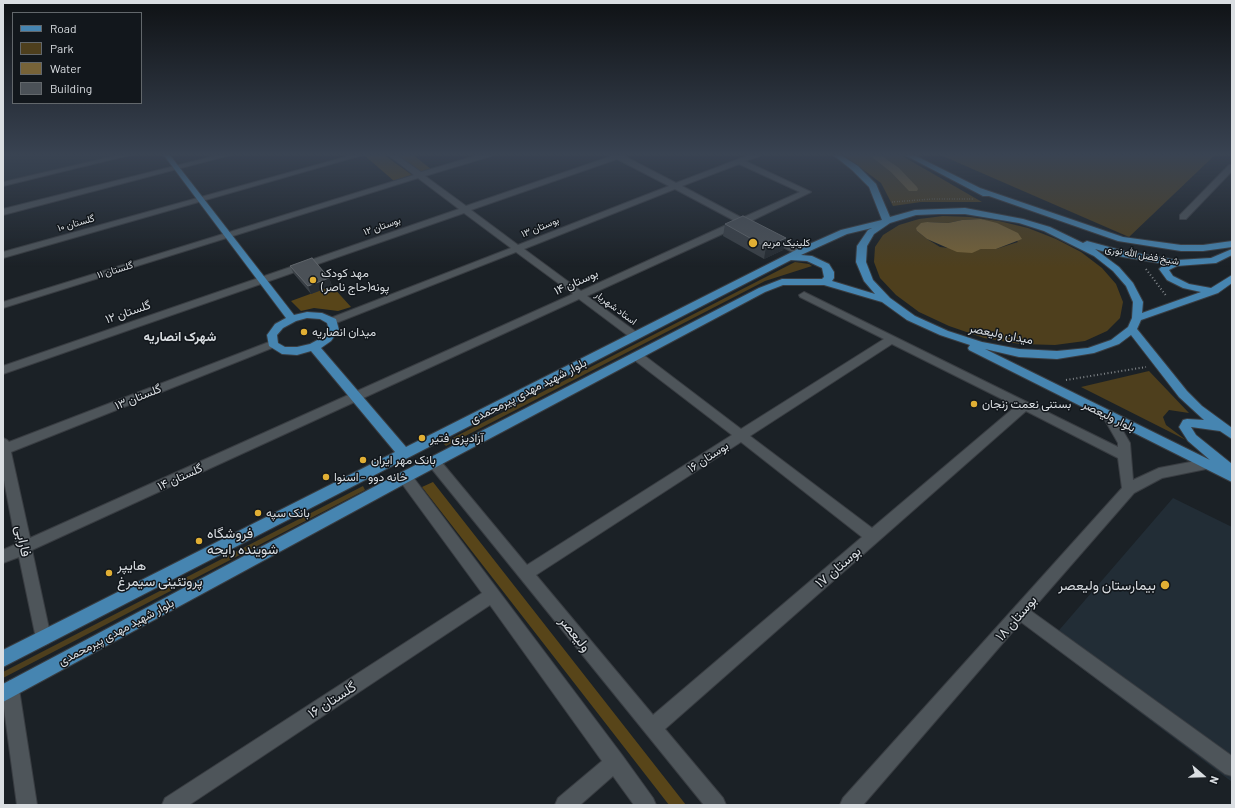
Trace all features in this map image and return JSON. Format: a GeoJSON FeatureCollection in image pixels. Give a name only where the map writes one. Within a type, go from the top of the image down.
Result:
{"type":"FeatureCollection","features":[{"type":"Feature","properties":{"kind":"main road"},"geometry":{"type":"LineString","coordinates":[[196,192],[292,319]]}},
{"type":"Feature","properties":{"kind":"main road"},"geometry":{"type":"LineString","coordinates":[[875,192],[887,221]]}},
{"type":"Feature","properties":{"kind":"main road"},"geometry":{"type":"LineString","coordinates":[[983,192],[1047,229]]}},
{"type":"Feature","properties":{"kind":"main road"},"geometry":{"type":"LineString","coordinates":[[985,192],[1121,239],[1159,246],[1181,248],[1203,248],[1232,244]]}},
{"type":"Feature","properties":{"kind":"main road","name":"میدان ولیعصر"},"geometry":{"type":"LineString","coordinates":[[965,211],[1020,220],[1047,229],[1074,241],[1097,254],[1116,269],[1130,286],[1138,302],[1137,318],[1132,329],[1115,342],[1096,349],[1057,355],[1019,353],[980,346],[944,333],[911,318],[886,300],[869,281],[861,262],[862,246],[871,232],[887,221],[915,213],[965,211]]}},
{"type":"Feature","properties":{"kind":"main road","name":"بلوار شهید مهدی پیرمحمدی"},"geometry":{"type":"LineString","coordinates":[[3,659],[405,455],[794,254],[844,232],[887,221]]}},
{"type":"Feature","properties":{"kind":"main road","name":"شیخ فضل الله نوری"},"geometry":{"type":"LineString","coordinates":[[1074,241],[1137,256],[1177,263],[1213,261],[1232,252]]}},
{"type":"Feature","properties":{"kind":"main road"},"geometry":{"type":"LineString","coordinates":[[794,254],[810,258],[826,266],[829,272],[829,278],[825,282],[886,300]]}},
{"type":"Feature","properties":{"kind":"main road"},"geometry":{"type":"LineString","coordinates":[[1177,263],[1170,264],[1164,269],[1170,278],[1191,288],[1214,291]]}},
{"type":"Feature","properties":{"kind":"main road"},"geometry":{"type":"LineString","coordinates":[[1137,318],[1214,291],[1232,278]]}},
{"type":"Feature","properties":{"kind":"main road","name":"بلوار شهید مهدی پیرمحمدی"},"geometry":{"type":"LineString","coordinates":[[6,691],[405,477],[762,290],[782,282],[825,282]]}},
{"type":"Feature","properties":{"kind":"main road"},"geometry":{"type":"LineString","coordinates":[[315,315],[328,318],[332,321],[334,330],[322,344],[314,347],[289,351],[282,350],[273,344],[272,340],[275,331],[292,319],[315,315]]}},
{"type":"Feature","properties":{"kind":"main road"},"geometry":{"type":"LineString","coordinates":[[1132,329],[1158,365],[1183,394],[1228,431]]}},
{"type":"Feature","properties":{"kind":"main road","name":"بلوار ولیعصر"},"geometry":{"type":"LineString","coordinates":[[944,333],[1232,477]]}},
{"type":"Feature","properties":{"kind":"main road"},"geometry":{"type":"LineString","coordinates":[[314,347],[405,455],[434,463]]}},
{"type":"Feature","properties":{"kind":"main road"},"geometry":{"type":"LineString","coordinates":[[1228,431],[1191,422],[1187,423],[1185,427],[1192,438],[1232,471]]}},
{"type":"Feature","properties":{"kind":"main road"},"geometry":{"type":"LineString","coordinates":[[405,455],[405,477]]}},
{"type":"Feature","properties":{"kind":"street"},"geometry":{"type":"LineString","coordinates":[[3,212],[81,192]]}},
{"type":"Feature","properties":{"kind":"street","name":"گلستان ۱۰"},"geometry":{"type":"LineString","coordinates":[[3,255],[227,192]]}},
{"type":"Feature","properties":{"kind":"street","name":"گلستان ۱۱"},"geometry":{"type":"LineString","coordinates":[[3,305],[367,192]]}},
{"type":"Feature","properties":{"kind":"street","name":"استاد شهریار"},"geometry":{"type":"LineString","coordinates":[[442,192],[635,336]]}},
{"type":"Feature","properties":{"kind":"street","name":"بوستان ۱۲"},"geometry":{"type":"LineString","coordinates":[[262,280],[513,192]]}},
{"type":"Feature","properties":{"kind":"street","name":"بوستان ۱۳"},"geometry":{"type":"LineString","coordinates":[[332,321],[661,192]]}},
{"type":"Feature","properties":{"kind":"street"},"geometry":{"type":"LineString","coordinates":[[686,192],[758,230],[794,254]]}},
{"type":"Feature","properties":{"kind":"street","name":"بوستان ۱۴"},"geometry":{"type":"LineString","coordinates":[[356,396],[806,192]]}},
{"type":"Feature","properties":{"kind":"street"},"geometry":{"type":"LineString","coordinates":[[1183,217],[1208,192]]}},
{"type":"Feature","properties":{"kind":"street","name":"گلستان ۱۲"},"geometry":{"type":"LineString","coordinates":[[3,370],[262,280]]}},
{"type":"Feature","properties":{"kind":"street"},"geometry":{"type":"LineString","coordinates":[[804,295],[1125,456]]}},
{"type":"Feature","properties":{"kind":"street","name":"بوستان ۱۶"},"geometry":{"type":"LineString","coordinates":[[525,574],[892,339]]}},
{"type":"Feature","properties":{"kind":"street","name":"گلستان ۱۳"},"geometry":{"type":"LineString","coordinates":[[4,448],[273,344]]}},
{"type":"Feature","properties":{"kind":"street"},"geometry":{"type":"LineString","coordinates":[[637,356],[873,537]]}},
{"type":"Feature","properties":{"kind":"street","name":"گلستان ۱۴"},"geometry":{"type":"LineString","coordinates":[[3,557],[356,396]]}},
{"type":"Feature","properties":{"kind":"street","name":"بوستان ۱۷"},"geometry":{"type":"LineString","coordinates":[[652,728],[1024,406]]}},
{"type":"Feature","properties":{"kind":"street"},"geometry":{"type":"LineString","coordinates":[[1108,415],[1124,443],[1126,478],[1129,488],[1159,473],[1206,464]]}},
{"type":"Feature","properties":{"kind":"street","name":"فارابی"},"geometry":{"type":"LineString","coordinates":[[4,448],[43,638]]}},
{"type":"Feature","properties":{"kind":"street","name":"ولیعصر"},"geometry":{"type":"LineString","coordinates":[[434,463],[716,805]]}},
{"type":"Feature","properties":{"kind":"street"},"geometry":{"type":"LineString","coordinates":[[405,477],[646,805]]}},
{"type":"Feature","properties":{"kind":"street","name":"بوستان ۱۸"},"geometry":{"type":"LineString","coordinates":[[850,805],[1129,488]]}},
{"type":"Feature","properties":{"kind":"street","name":"گلستان ۱۶"},"geometry":{"type":"LineString","coordinates":[[172,805],[492,595]]}},
{"type":"Feature","properties":{"kind":"street"},"geometry":{"type":"LineString","coordinates":[[1020,612],[1232,767]]}},
{"type":"Feature","properties":{"kind":"street"},"geometry":{"type":"LineString","coordinates":[[6,691],[27,805]]}},
{"type":"Feature","properties":{"kind":"street"},"geometry":{"type":"LineString","coordinates":[[565,805],[615,762]]}},
{"type":"Feature","properties":{"kind":"path"},"geometry":{"type":"LineString","coordinates":[[1137,256],[1173,305]]}},
{"type":"Feature","properties":{"kind":"path"},"geometry":{"type":"LineString","coordinates":[[1044,383],[1158,365]]}},
{"type":"Feature","properties":{"kind":"shaded area"},"geometry":{"type":"Polygon","coordinates":[[[332,286],[351,307],[338,311],[314,308],[301,311],[291,301],[332,286]]]}},
{"type":"Feature","properties":{"kind":"shaded area"},"geometry":{"type":"Polygon","coordinates":[[[433,482],[686,805],[669,805],[422,487],[433,482]]]}},
{"type":"Feature","properties":{"kind":"shaded area","name":"بیمارستان ولیعصر"},"geometry":{"type":"Polygon","coordinates":[[[1173,498],[1232,527],[1232,782],[1048,643],[1173,498]]]}},
{"type":"Feature","properties":{"kind":"green space"},"geometry":{"type":"Polygon","coordinates":[[[886,192],[964,192],[982,202],[921,202],[893,206],[886,192]]]}},
{"type":"Feature","properties":{"kind":"green space"},"geometry":{"type":"Polygon","coordinates":[[[1025,192],[1176,192],[1129,237],[1025,192]]]}},
{"type":"Feature","properties":{"kind":"green space"},"geometry":{"type":"Polygon","coordinates":[[[943,216],[970,217],[999,221],[1028,228],[1056,239],[1081,252],[1102,268],[1116,284],[1123,302],[1120,318],[1107,331],[1085,341],[1055,345],[1020,344],[984,338],[949,326],[919,312],[896,295],[880,278],[874,262],[875,247],[883,235],[899,225],[919,219],[943,216]],[[981,219],[962,220],[948,223],[927,222],[917,231],[940,247],[974,251],[981,249],[996,249],[1018,242],[1004,227],[981,219]]]}},
{"type":"Feature","properties":{"kind":"green space"},"geometry":{"type":"Polygon","coordinates":[[[795,262],[809,264],[812,266],[765,281],[446,446],[443,443],[795,262]]]}},
{"type":"Feature","properties":{"kind":"green space"},"geometry":{"type":"Polygon","coordinates":[[[1149,371],[1189,413],[1169,410],[1163,417],[1166,425],[1186,440],[1081,387],[1149,371]]]}},
{"type":"Feature","properties":{"kind":"green space"},"geometry":{"type":"Polygon","coordinates":[[[363,486],[365,490],[3,678],[3,672],[363,486]]]}},
{"type":"Feature","properties":{"kind":"water"},"geometry":{"type":"Polygon","coordinates":[[[981,219],[997,223],[1018,233],[1022,239],[996,249],[981,249],[972,253],[957,252],[927,239],[917,231],[916,228],[921,223],[927,222],[948,223],[962,220],[981,219]]]}},
{"type":"Feature","properties":{"kind":"building"},"geometry":{"type":"Polygon","coordinates":[[[743,216],[786,238],[766,247],[725,224],[743,216]]]}},
{"type":"Feature","properties":{"kind":"building"},"geometry":{"type":"Polygon","coordinates":[[[312,258],[329,278],[308,286],[290,266],[312,258]]]}},
{"type":"Feature","properties":{"kind":"place","name":"کلینیک مریم"},"geometry":{"type":"Point","coordinates":[753,243]}},
{"type":"Feature","properties":{"kind":"place","name":"مهد کودک پونه(حاج ناصر)"},"geometry":{"type":"Point","coordinates":[313,280]}},
{"type":"Feature","properties":{"kind":"place","name":"میدان انصاریه"},"geometry":{"type":"Point","coordinates":[304,332]}},
{"type":"Feature","properties":{"kind":"place","name":"بستنی نعمت زنجان"},"geometry":{"type":"Point","coordinates":[974,404]}},
{"type":"Feature","properties":{"kind":"place","name":"آزادپزی فتیر"},"geometry":{"type":"Point","coordinates":[422,438]}},
{"type":"Feature","properties":{"kind":"place","name":"بانک مهر ایران"},"geometry":{"type":"Point","coordinates":[363,460]}},
{"type":"Feature","properties":{"kind":"place","name":"خانه دوو - اسنوا"},"geometry":{"type":"Point","coordinates":[326,477]}},
{"type":"Feature","properties":{"kind":"place","name":"بانک سپه"},"geometry":{"type":"Point","coordinates":[258,513]}},
{"type":"Feature","properties":{"kind":"place","name":"فروشگاه شوینده رایحه"},"geometry":{"type":"Point","coordinates":[199,541]}},
{"type":"Feature","properties":{"kind":"place","name":"هایپر پروتئینی سیمرغ"},"geometry":{"type":"Point","coordinates":[109,573]}},
{"type":"Feature","properties":{"kind":"place","name":"بیمارستان ولیعصر"},"geometry":{"type":"Point","coordinates":[1165,585]}},
{"type":"Feature","properties":{"kind":"district","name":"شهرک انصاریه"},"geometry":{"type":"Point","coordinates":[180,337]}}]}
